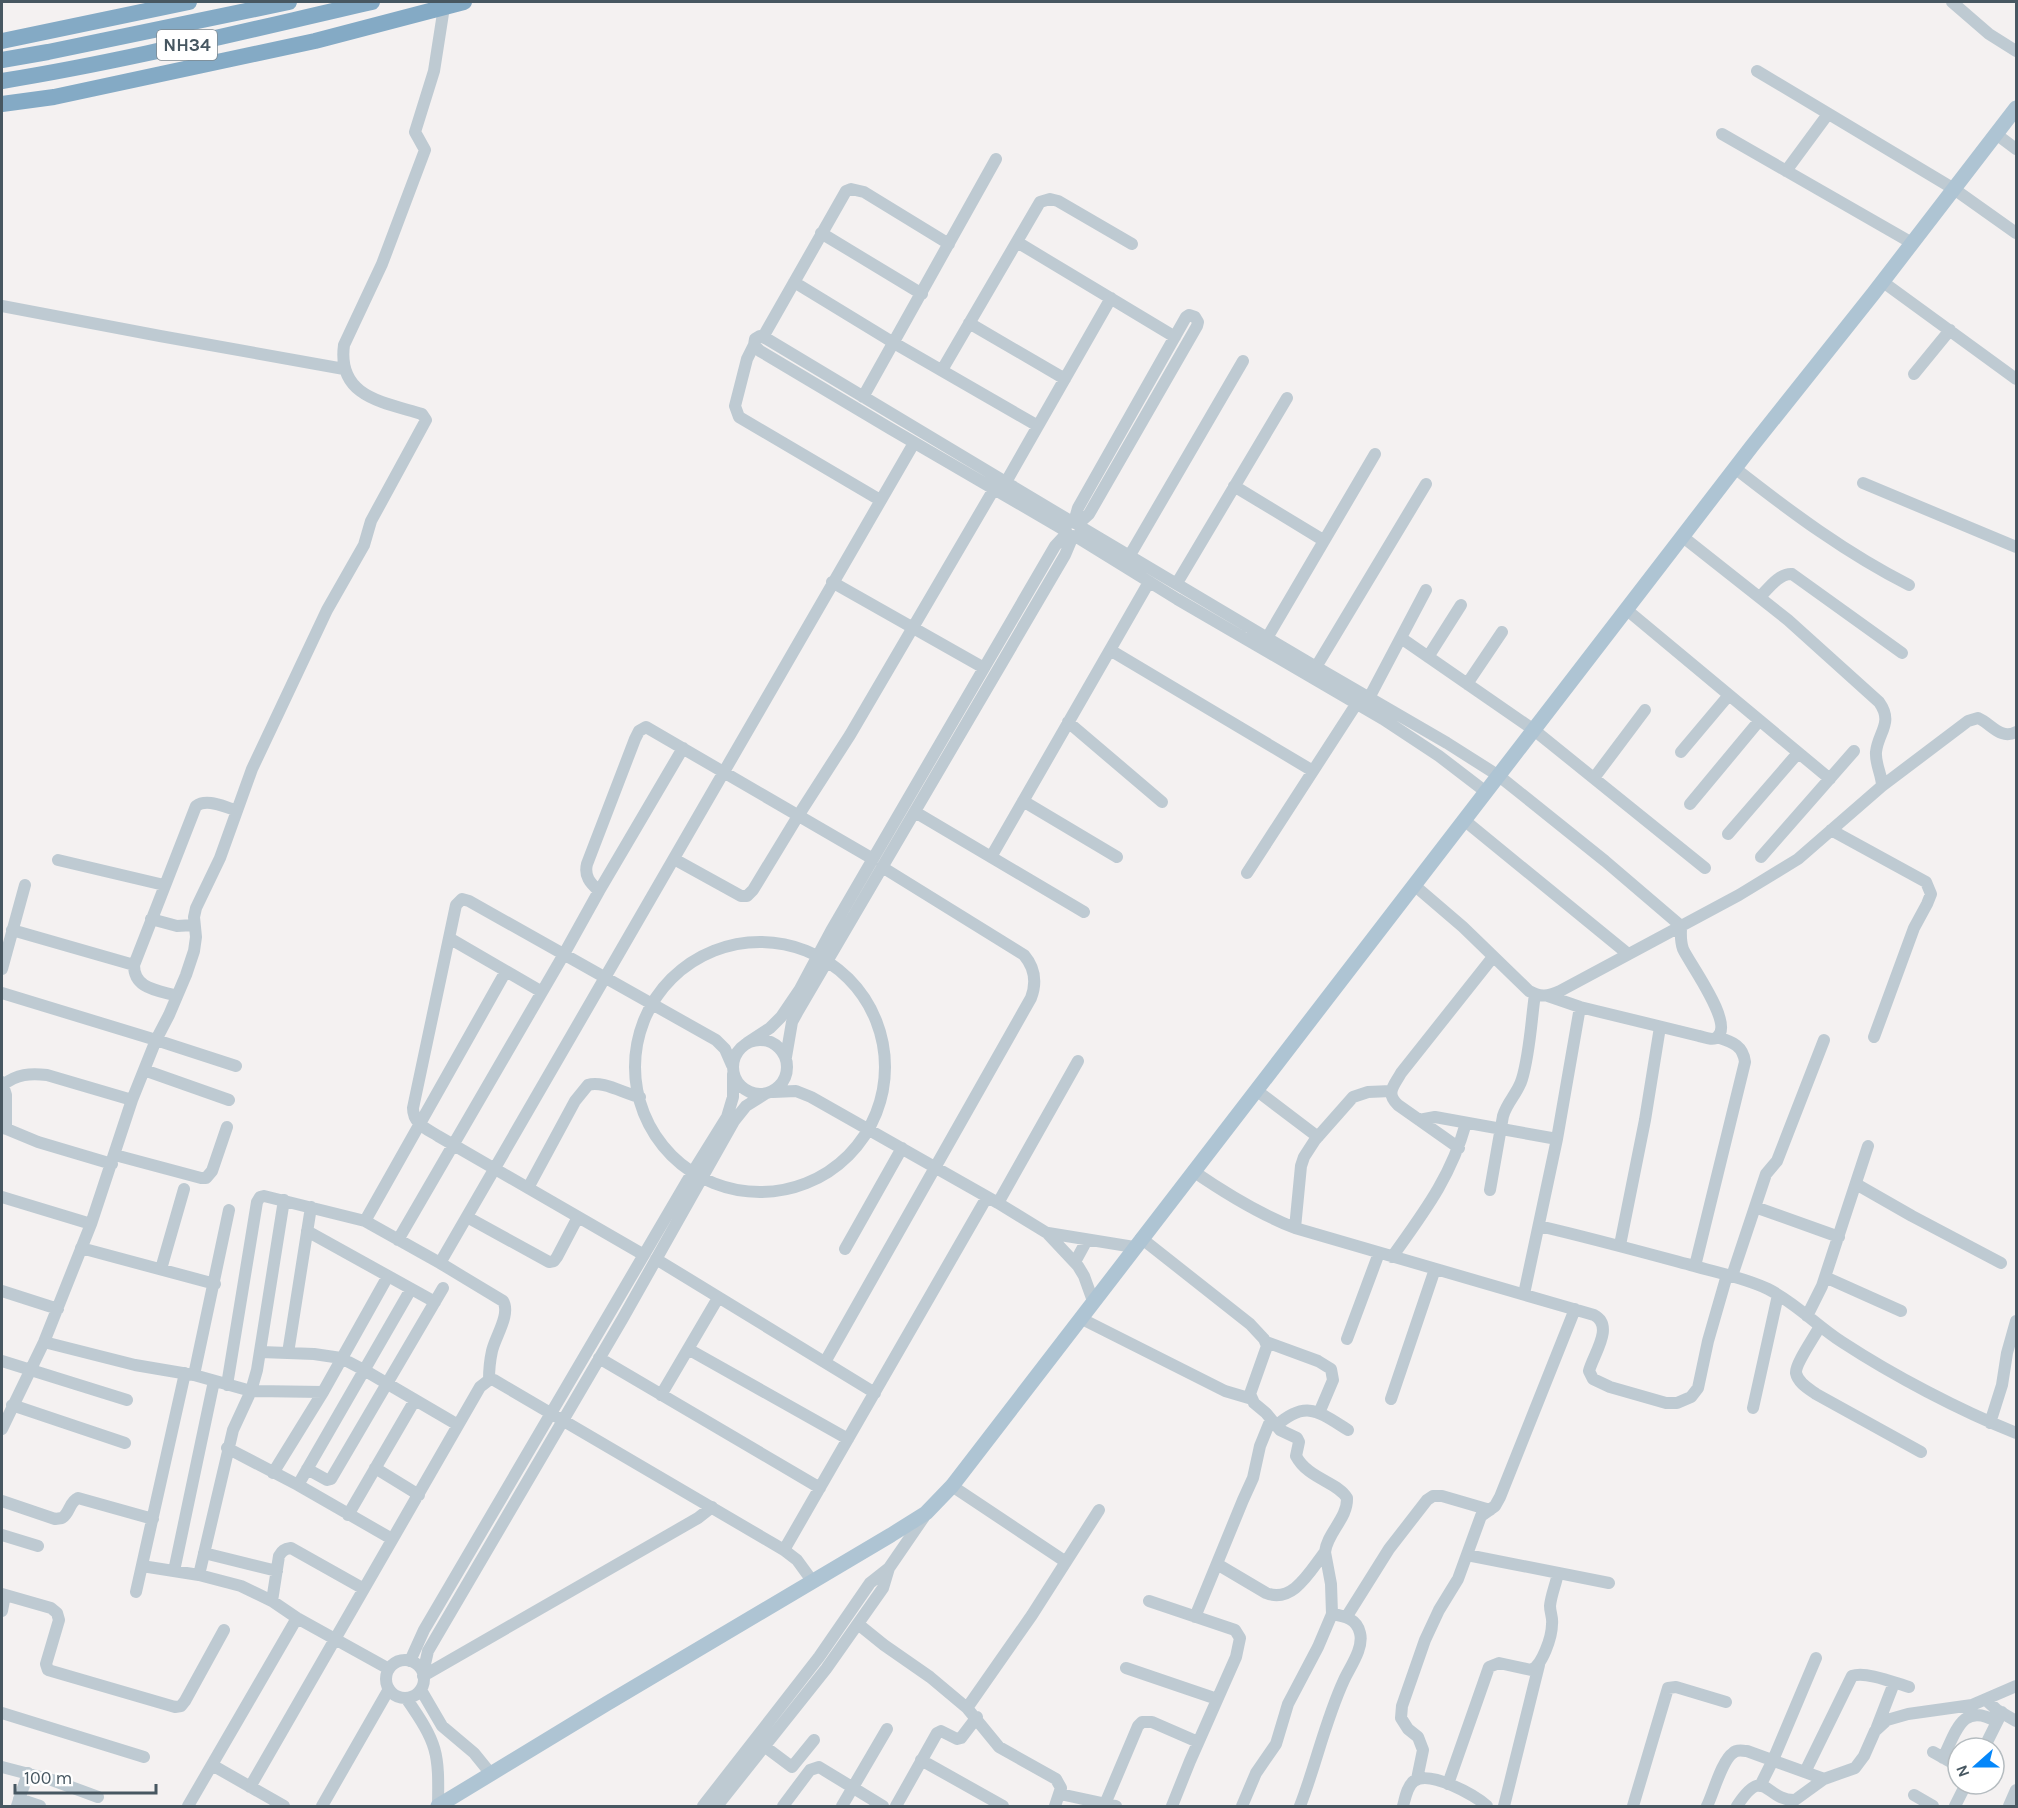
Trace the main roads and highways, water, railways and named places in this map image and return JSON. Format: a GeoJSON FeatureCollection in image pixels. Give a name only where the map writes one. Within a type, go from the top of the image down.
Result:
{"type":"FeatureCollection","features":[{"type":"Feature","properties":{"kind":"highway"},"geometry":{"type":"LineString","coordinates":[[2,41],[160,5],[189,2]]}},
{"type":"Feature","properties":{"kind":"highway","name":"NH34"},"geometry":{"type":"LineString","coordinates":[[2,60],[289,2]]}},
{"type":"Feature","properties":{"kind":"highway","name":"NH34"},"geometry":{"type":"LineString","coordinates":[[2,81],[62,71],[184,45],[372,2]]}},
{"type":"Feature","properties":{"kind":"highway"},"geometry":{"type":"LineString","coordinates":[[2,104],[54,97],[315,41],[464,2]]}},
{"type":"Feature","properties":{"kind":"main road"},"geometry":{"type":"LineString","coordinates":[[438,1806],[926,1513],[952,1486],[1137,1242],[2016,109]]}}]}
